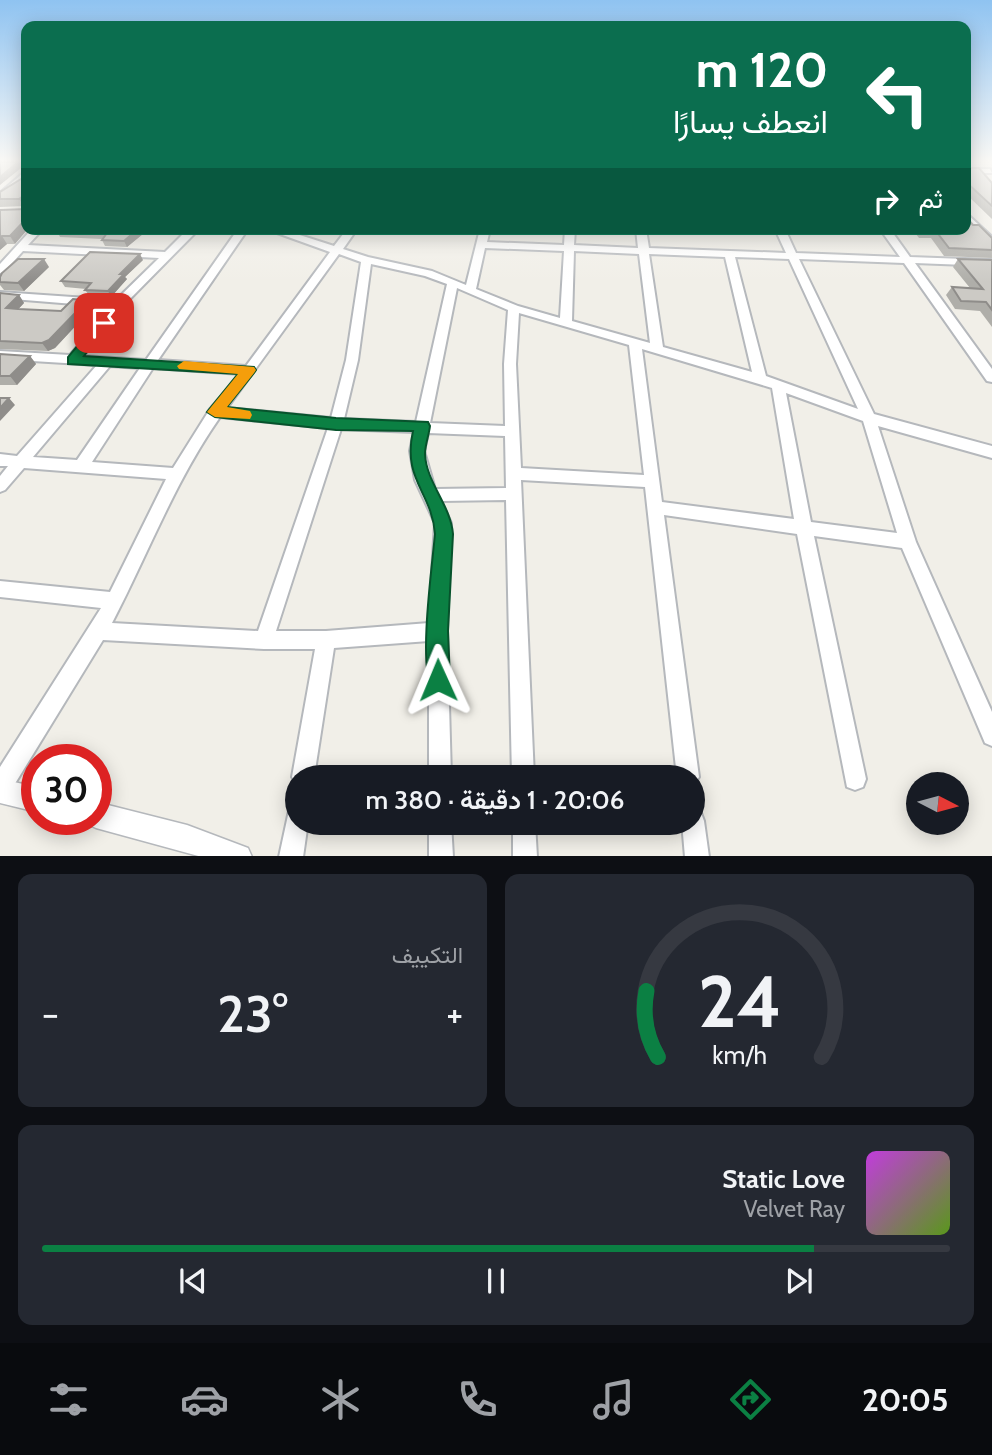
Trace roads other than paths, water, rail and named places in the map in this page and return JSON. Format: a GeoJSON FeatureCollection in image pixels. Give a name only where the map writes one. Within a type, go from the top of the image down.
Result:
{"type":"FeatureCollection","features":[{"type":"Feature","properties":{"kind":"street"},"geometry":{"type":"LineString","coordinates":[[971,221],[992,243]]}},
{"type":"Feature","properties":{"kind":"street"},"geometry":{"type":"LineString","coordinates":[[0,270],[33,235]]}},
{"type":"Feature","properties":{"kind":"street"},"geometry":{"type":"LineString","coordinates":[[73,360],[119,304],[187,235]]}},
{"type":"Feature","properties":{"kind":"street"},"geometry":{"type":"LineString","coordinates":[[80,468],[239,235]]}},
{"type":"Feature","properties":{"kind":"street"},"geometry":{"type":"LineString","coordinates":[[300,235],[366,260],[428,273],[514,308],[760,379],[778,388],[869,418],[992,452]]}},
{"type":"Feature","properties":{"kind":"street"},"geometry":{"type":"LineString","coordinates":[[21,795],[0,789],[114,601],[175,474],[215,412],[348,235]]}},
{"type":"Feature","properties":{"kind":"street"},"geometry":{"type":"LineString","coordinates":[[470,290],[483,235]]}},
{"type":"Feature","properties":{"kind":"street"},"geometry":{"type":"LineString","coordinates":[[566,323],[570,235]]}},
{"type":"Feature","properties":{"kind":"street"},"geometry":{"type":"LineString","coordinates":[[642,235],[657,348]]}},
{"type":"Feature","properties":{"kind":"street"},"geometry":{"type":"LineString","coordinates":[[783,235],[869,418],[908,542],[992,736]]}},
{"type":"Feature","properties":{"kind":"street"},"geometry":{"type":"LineString","coordinates":[[889,235],[992,378]]}},
{"type":"Feature","properties":{"kind":"street"},"geometry":{"type":"LineString","coordinates":[[481,244],[992,263]]}},
{"type":"Feature","properties":{"kind":"street"},"geometry":{"type":"LineString","coordinates":[[21,248],[166,254]]}},
{"type":"Feature","properties":{"kind":"street"},"geometry":{"type":"LineString","coordinates":[[729,254],[760,379]]}},
{"type":"Feature","properties":{"kind":"street"},"geometry":{"type":"LineString","coordinates":[[264,639],[336,424],[352,360],[366,260]]}},
{"type":"Feature","properties":{"kind":"street"},"geometry":{"type":"LineString","coordinates":[[440,765],[438,631],[444,534],[443,523],[421,473],[417,452],[452,284]]}},
{"type":"Feature","properties":{"kind":"street"},"geometry":{"type":"LineString","coordinates":[[0,295],[119,304]]}},
{"type":"Feature","properties":{"kind":"street"},"geometry":{"type":"LineString","coordinates":[[514,308],[510,364],[523,765]]}},
{"type":"Feature","properties":{"kind":"street"},"geometry":{"type":"LineString","coordinates":[[635,342],[686,765]]}},
{"type":"Feature","properties":{"kind":"street"},"geometry":{"type":"LineString","coordinates":[[0,355],[249,370]]}},
{"type":"Feature","properties":{"kind":"street"},"geometry":{"type":"LineString","coordinates":[[0,486],[108,360]]}},
{"type":"Feature","properties":{"kind":"street"},"geometry":{"type":"LineString","coordinates":[[778,388],[855,779]]}},
{"type":"Feature","properties":{"kind":"street"},"geometry":{"type":"LineString","coordinates":[[215,412],[336,424],[512,431]]}},
{"type":"Feature","properties":{"kind":"street"},"geometry":{"type":"LineString","coordinates":[[0,460],[175,474]]}},
{"type":"Feature","properties":{"kind":"street"},"geometry":{"type":"LineString","coordinates":[[515,474],[650,481]]}},
{"type":"Feature","properties":{"kind":"street"},"geometry":{"type":"LineString","coordinates":[[431,495],[515,494]]}},
{"type":"Feature","properties":{"kind":"street"},"geometry":{"type":"LineString","coordinates":[[654,508],[908,542]]}},
{"type":"Feature","properties":{"kind":"street"},"geometry":{"type":"LineString","coordinates":[[0,589],[114,601]]}},
{"type":"Feature","properties":{"kind":"street"},"geometry":{"type":"LineString","coordinates":[[97,631],[326,640],[438,631]]}},
{"type":"Feature","properties":{"kind":"street"},"geometry":{"type":"LineString","coordinates":[[305,765],[326,640]]}},
{"type":"Feature","properties":{"kind":"street"},"geometry":{"type":"LineString","coordinates":[[112,821],[184,847],[239,856]]}},
{"type":"Feature","properties":{"kind":"street"},"geometry":{"type":"LineString","coordinates":[[290,856],[294,835]]}},
{"type":"Feature","properties":{"kind":"street"},"geometry":{"type":"LineString","coordinates":[[440,835],[441,856]]}},
{"type":"Feature","properties":{"kind":"street"},"geometry":{"type":"LineString","coordinates":[[524,835],[525,856]]}},
{"type":"Feature","properties":{"kind":"street"},"geometry":{"type":"LineString","coordinates":[[695,835],[697,856]]}}]}
